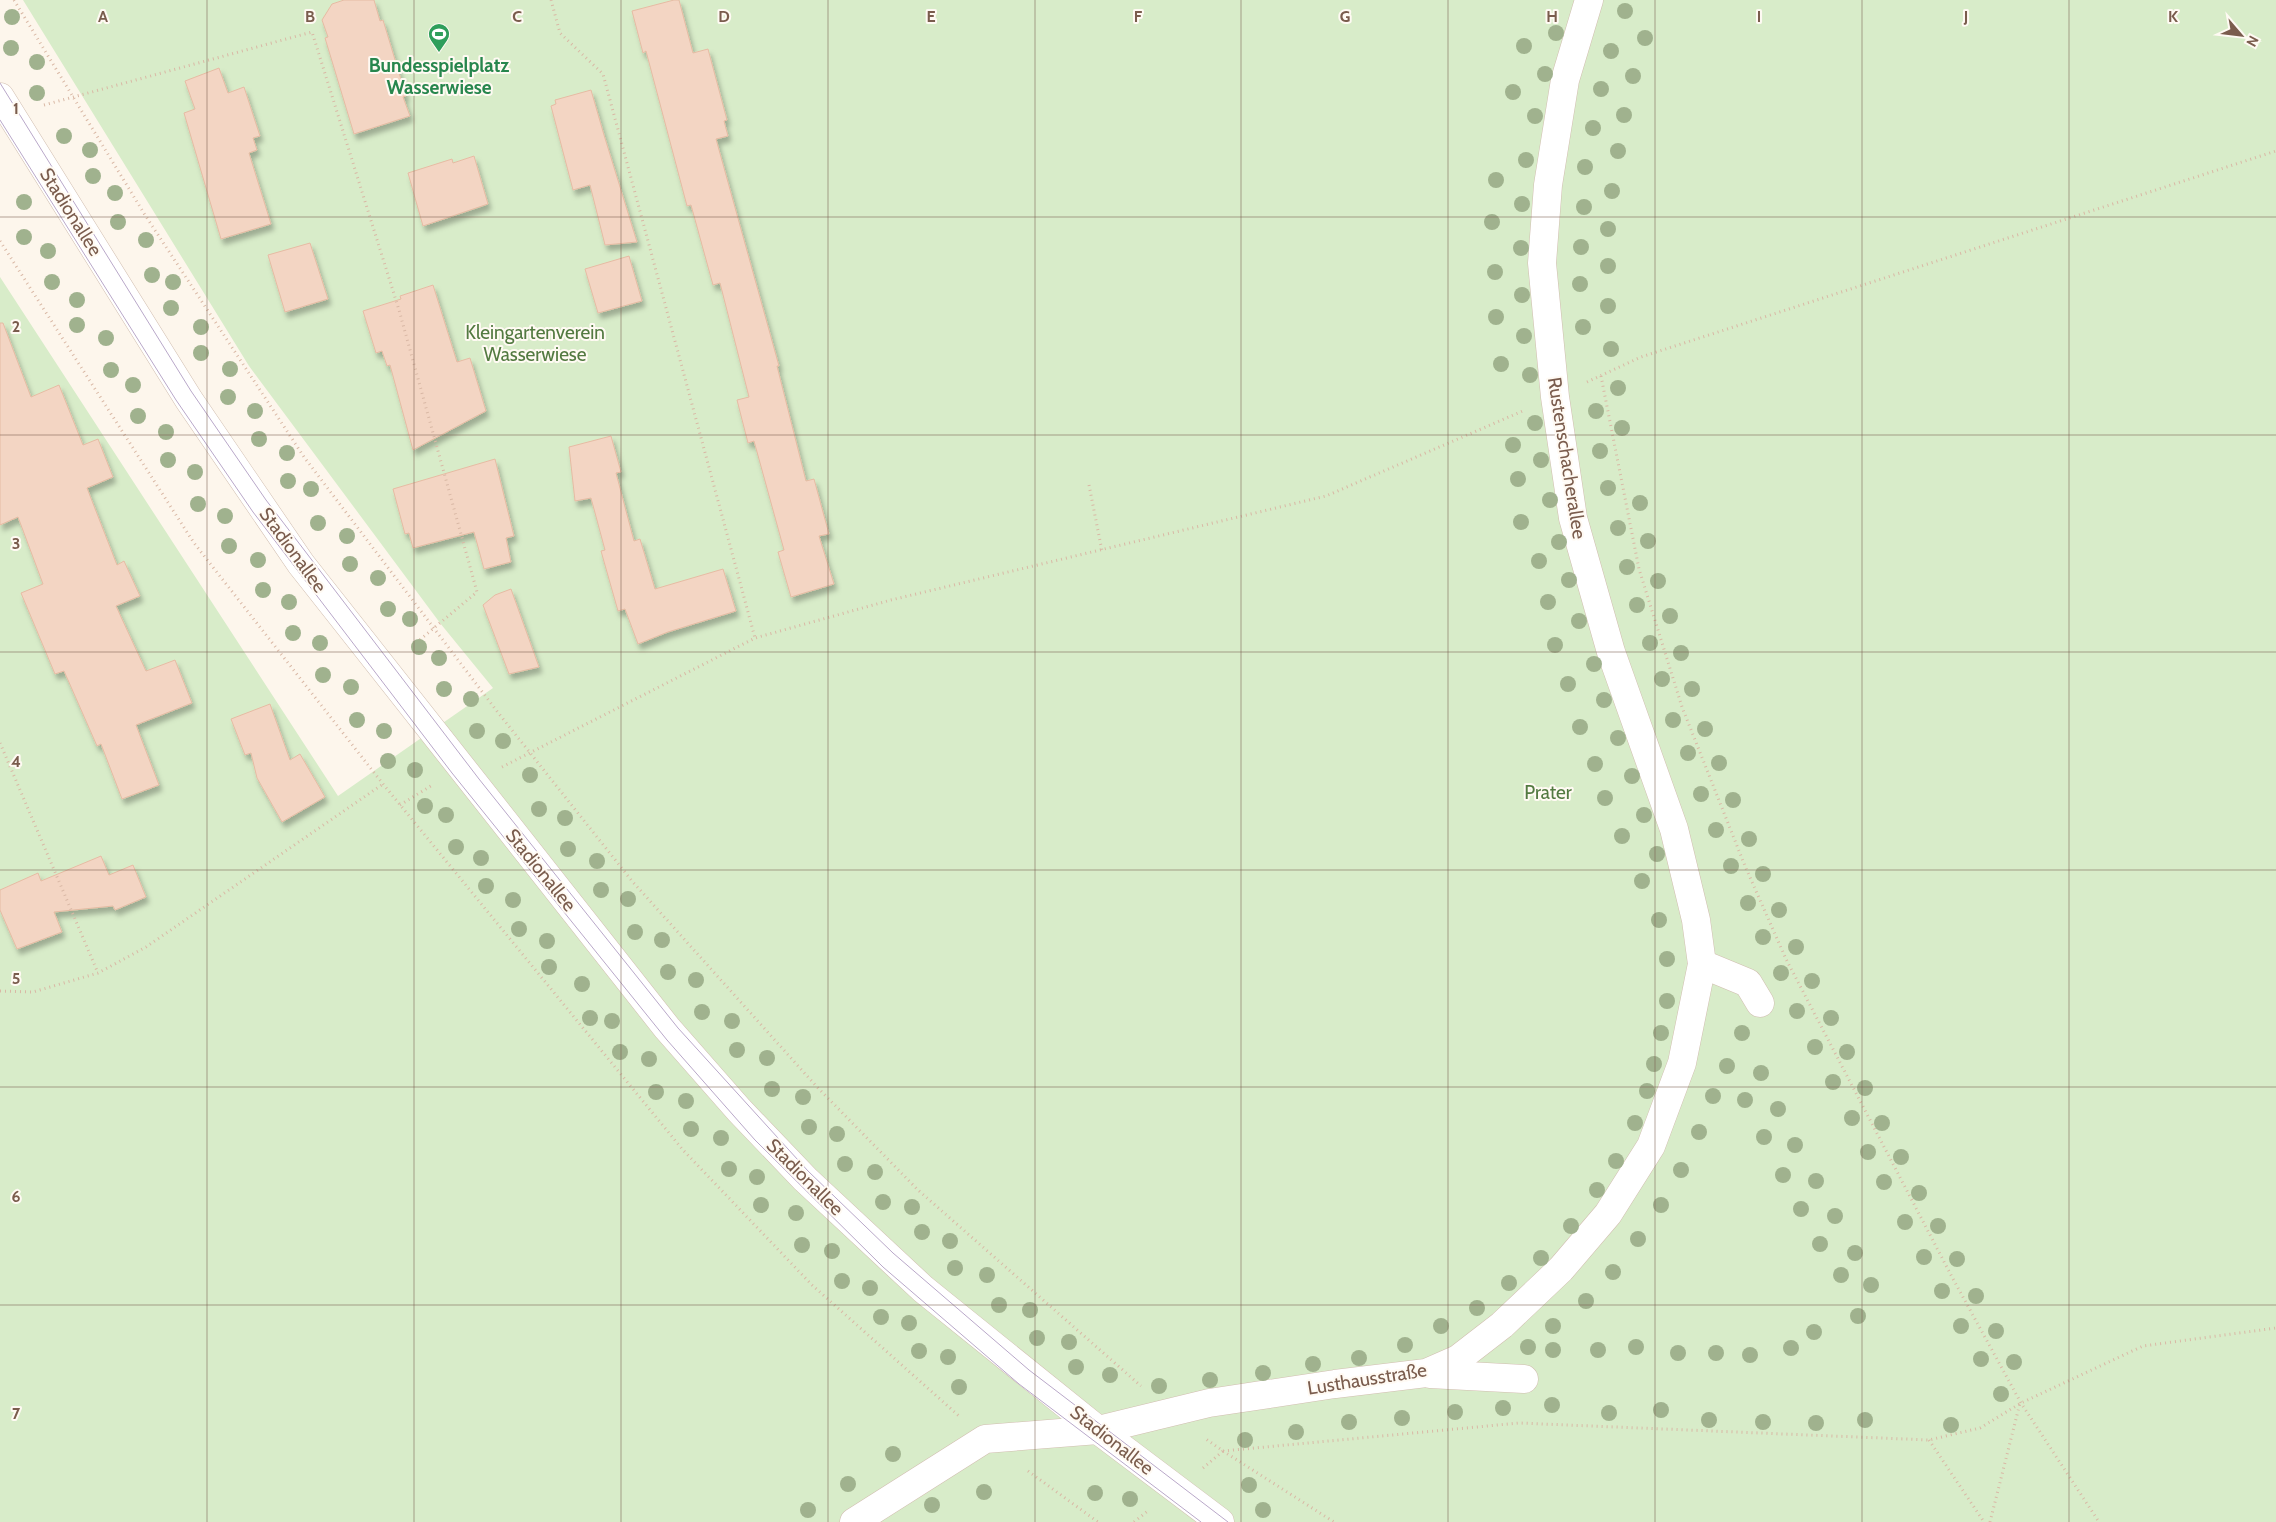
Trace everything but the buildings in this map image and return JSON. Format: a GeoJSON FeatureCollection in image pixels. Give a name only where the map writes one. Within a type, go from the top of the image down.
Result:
{"type":"FeatureCollection","features":[{"type":"Feature","properties":{"kind":"street","name":"Rustenschacherallee"},"geometry":{"type":"LineString","coordinates":[[1589,0],[1565,80],[1547,195],[1542,263],[1555,397],[1573,518],[1611,652],[1674,829],[1696,920],[1702,964]]}},
{"type":"Feature","properties":{"kind":"street","name":"Stadionallee"},"geometry":{"type":"LineString","coordinates":[[3,110],[195,408],[301,564],[667,1028],[739,1110],[792,1165],[923,1289],[1098,1430],[1220,1522]]}},
{"type":"Feature","properties":{"kind":"street"},"geometry":{"type":"LineString","coordinates":[[1702,964],[1748,983],[1760,1003]]}},
{"type":"Feature","properties":{"kind":"street","name":"Lusthausstraße"},"geometry":{"type":"LineString","coordinates":[[854,1522],[985,1439],[1098,1430],[1209,1403],[1426,1373],[1458,1359],[1502,1325],[1561,1270],[1608,1214],[1651,1146],[1682,1063],[1702,964]]}},
{"type":"Feature","properties":{"kind":"street"},"geometry":{"type":"LineString","coordinates":[[1426,1373],[1524,1379]]}},
{"type":"Feature","properties":{"kind":"path"},"geometry":{"type":"LineString","coordinates":[[14,0],[145,215],[304,457],[496,710],[532,752],[632,881],[817,1087],[918,1190],[1172,1412],[1223,1452],[1334,1522]]}},
{"type":"Feature","properties":{"kind":"path"},"geometry":{"type":"LineString","coordinates":[[551,0],[560,33],[603,74],[754,638]]}},
{"type":"Feature","properties":{"kind":"path"},"geometry":{"type":"LineString","coordinates":[[3,110],[73,97],[312,32],[399,310],[477,592],[385,670]]}},
{"type":"Feature","properties":{"kind":"path"},"geometry":{"type":"LineString","coordinates":[[400,805],[466,775],[532,752],[754,638],[891,600],[1326,496],[1555,397],[1642,357],[2276,151]]}},
{"type":"Feature","properties":{"kind":"path"},"geometry":{"type":"LineString","coordinates":[[0,241],[194,543],[383,784],[683,1150],[812,1285],[985,1439],[1098,1522]]}},
{"type":"Feature","properties":{"kind":"path"},"geometry":{"type":"LineString","coordinates":[[1601,376],[1638,569],[1682,707],[1745,866],[1786,959],[1840,1066],[2020,1403],[2099,1522]]}},
{"type":"Feature","properties":{"kind":"path"},"geometry":{"type":"LineString","coordinates":[[1089,485],[1102,550]]}},
{"type":"Feature","properties":{"kind":"path"},"geometry":{"type":"LineString","coordinates":[[0,743],[98,973]]}},
{"type":"Feature","properties":{"kind":"path"},"geometry":{"type":"LineString","coordinates":[[0,991],[33,992],[98,973],[146,947],[383,784]]}},
{"type":"Feature","properties":{"kind":"path"},"geometry":{"type":"LineString","coordinates":[[1134,1522],[1223,1452],[1519,1423],[1928,1440],[1980,1428],[2020,1403],[2143,1346],[2276,1328]]}},
{"type":"Feature","properties":{"kind":"path"},"geometry":{"type":"LineString","coordinates":[[1990,1522],[2020,1403]]}},
{"type":"Feature","properties":{"kind":"path"},"geometry":{"type":"LineString","coordinates":[[1928,1440],[1984,1522]]}},
{"type":"Feature","properties":{"kind":"green space","name":"Prater"},"geometry":{"type":"Polygon","coordinates":[[[23,0],[2276,0],[2276,1522],[0,1522],[0,277],[338,796],[493,688],[440,623],[249,366],[23,0]]]}},
{"type":"Feature","properties":{"kind":"tram line"},"geometry":{"type":"LineString","coordinates":[[0,83],[191,391],[266,500],[479,779],[678,1028],[808,1171],[893,1253],[1029,1370],[1228,1522]]}},
{"type":"Feature","properties":{"kind":"tram line"},"geometry":{"type":"LineString","coordinates":[[0,120],[176,400],[253,512],[452,773],[667,1040],[755,1140],[883,1267],[1019,1384],[1201,1522]]}},
{"type":"Feature","properties":{"kind":"place","name":"Bundesspielplatz Wasserwiese"},"geometry":{"type":"Point","coordinates":[439,53]}},
{"type":"Feature","properties":{"kind":"park label","name":"Kleingartenverein Wasserwiese"},"geometry":{"type":"Point","coordinates":[535,343]}}]}
